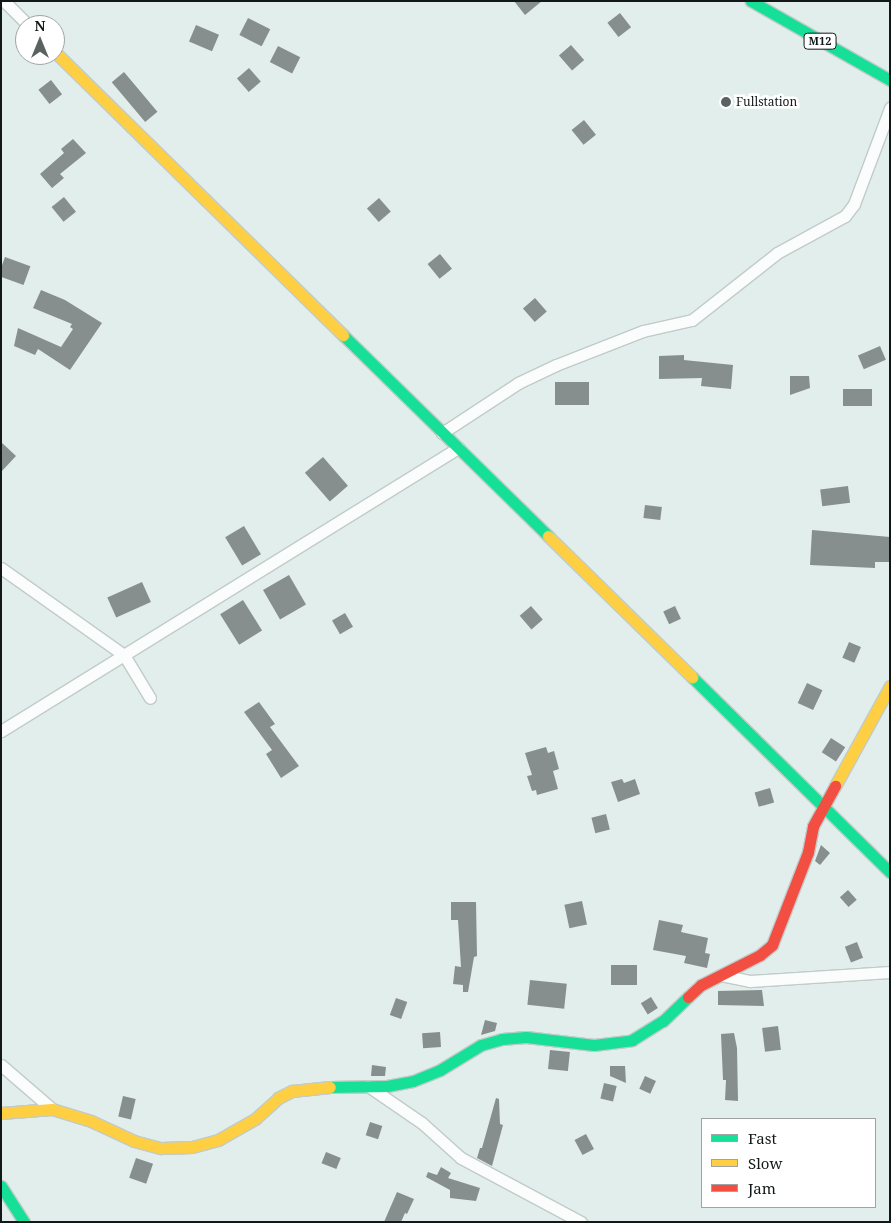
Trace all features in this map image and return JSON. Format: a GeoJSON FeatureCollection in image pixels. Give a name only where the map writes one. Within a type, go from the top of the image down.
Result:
{"type":"FeatureCollection","features":[{"type":"Feature","properties":{"kind":"main road","name":"M12"},"geometry":{"type":"LineString","coordinates":[[751,1],[890,80]]}},
{"type":"Feature","properties":{"kind":"main road"},"geometry":{"type":"LineString","coordinates":[[65,62],[890,872]]}},
{"type":"Feature","properties":{"kind":"main road"},"geometry":{"type":"LineString","coordinates":[[1,1113],[52,1110],[91,1121],[134,1142],[161,1148],[192,1147],[218,1140],[254,1119],[278,1098],[292,1092],[311,1087],[368,1086],[412,1081],[440,1070],[481,1045],[502,1039],[526,1037],[594,1045],[632,1040],[650,1031],[701,985],[760,955],[772,945],[823,807],[890,686]]}},
{"type":"Feature","properties":{"kind":"main road"},"geometry":{"type":"LineString","coordinates":[[1,1186],[24,1222]]}},
{"type":"Feature","properties":{"kind":"street"},"geometry":{"type":"LineString","coordinates":[[4,1],[18,15]]}},
{"type":"Feature","properties":{"kind":"street"},"geometry":{"type":"LineString","coordinates":[[442,433],[518,383],[556,365],[644,330],[692,320],[777,253],[845,216],[854,204],[890,108]]}},
{"type":"Feature","properties":{"kind":"street"},"geometry":{"type":"LineString","coordinates":[[1,731],[458,448]]}},
{"type":"Feature","properties":{"kind":"street"},"geometry":{"type":"LineString","coordinates":[[1,568],[124,655],[150,698]]}},
{"type":"Feature","properties":{"kind":"street"},"geometry":{"type":"LineString","coordinates":[[720,975],[750,981],[890,972]]}},
{"type":"Feature","properties":{"kind":"street"},"geometry":{"type":"LineString","coordinates":[[1,1066],[52,1110]]}},
{"type":"Feature","properties":{"kind":"street"},"geometry":{"type":"LineString","coordinates":[[368,1086],[422,1122],[461,1158],[582,1222]]}},
{"type":"Feature","properties":{"kind":"building"},"geometry":{"type":"Polygon","coordinates":[[[514,1],[542,1],[525,15],[514,1]]]}},
{"type":"Feature","properties":{"kind":"building"},"geometry":{"type":"Polygon","coordinates":[[[620,13],[631,27],[618,37],[607,23],[620,13]]]}},
{"type":"Feature","properties":{"kind":"building"},"geometry":{"type":"Polygon","coordinates":[[[248,18],[270,29],[262,46],[239,35],[248,18]]]}},
{"type":"Feature","properties":{"kind":"building"},"geometry":{"type":"Polygon","coordinates":[[[196,25],[219,35],[212,51],[189,42],[196,25]]]}},
{"type":"Feature","properties":{"kind":"building"},"geometry":{"type":"Polygon","coordinates":[[[571,45],[584,60],[572,71],[559,55],[571,45]]]}},
{"type":"Feature","properties":{"kind":"building"},"geometry":{"type":"Polygon","coordinates":[[[278,46],[300,57],[292,73],[270,62],[278,46]]]}},
{"type":"Feature","properties":{"kind":"building"},"geometry":{"type":"Polygon","coordinates":[[[249,68],[261,82],[249,92],[237,78],[249,68]]]}},
{"type":"Feature","properties":{"kind":"building"},"geometry":{"type":"Polygon","coordinates":[[[124,72],[157,112],[145,122],[112,82],[124,72]]]}},
{"type":"Feature","properties":{"kind":"building"},"geometry":{"type":"Polygon","coordinates":[[[51,80],[62,94],[49,104],[38,90],[51,80]]]}},
{"type":"Feature","properties":{"kind":"building"},"geometry":{"type":"Polygon","coordinates":[[[584,120],[596,135],[584,145],[572,130],[584,120]]]}},
{"type":"Feature","properties":{"kind":"building"},"geometry":{"type":"Polygon","coordinates":[[[73,139],[86,153],[60,174],[64,178],[52,188],[40,174],[64,153],[61,149],[73,139]]]}},
{"type":"Feature","properties":{"kind":"building"},"geometry":{"type":"Polygon","coordinates":[[[64,197],[76,212],[64,222],[52,207],[64,197]]]}},
{"type":"Feature","properties":{"kind":"building"},"geometry":{"type":"Polygon","coordinates":[[[379,198],[391,212],[379,222],[367,208],[379,198]]]}},
{"type":"Feature","properties":{"kind":"building"},"geometry":{"type":"Polygon","coordinates":[[[440,254],[452,269],[440,279],[428,264],[440,254]]]}},
{"type":"Feature","properties":{"kind":"building"},"geometry":{"type":"Polygon","coordinates":[[[5,257],[30,266],[24,285],[1,277],[1,268],[5,257]]]}},
{"type":"Feature","properties":{"kind":"building"},"geometry":{"type":"Polygon","coordinates":[[[41,290],[65,300],[102,323],[70,370],[38,349],[35,355],[14,346],[18,328],[61,347],[73,329],[70,327],[72,324],[33,308],[41,290]]]}},
{"type":"Feature","properties":{"kind":"building"},"geometry":{"type":"Polygon","coordinates":[[[535,298],[547,312],[535,322],[523,308],[535,298]]]}},
{"type":"Feature","properties":{"kind":"building"},"geometry":{"type":"Polygon","coordinates":[[[880,346],[886,360],[864,369],[858,355],[880,346]]]}},
{"type":"Feature","properties":{"kind":"building"},"geometry":{"type":"Polygon","coordinates":[[[684,355],[684,360],[733,365],[731,389],[701,386],[702,378],[659,379],[659,356],[684,355]]]}},
{"type":"Feature","properties":{"kind":"building"},"geometry":{"type":"Polygon","coordinates":[[[790,376],[809,376],[810,388],[790,395],[790,376]]]}},
{"type":"Feature","properties":{"kind":"building"},"geometry":{"type":"Polygon","coordinates":[[[555,382],[589,382],[589,405],[555,405],[555,382]]]}},
{"type":"Feature","properties":{"kind":"building"},"geometry":{"type":"Polygon","coordinates":[[[843,389],[872,389],[872,406],[843,406],[843,389]]]}},
{"type":"Feature","properties":{"kind":"building"},"geometry":{"type":"Polygon","coordinates":[[[1,442],[16,456],[1,472],[1,442]]]}},
{"type":"Feature","properties":{"kind":"building"},"geometry":{"type":"Polygon","coordinates":[[[323,457],[348,486],[330,501],[305,473],[323,457]]]}},
{"type":"Feature","properties":{"kind":"building"},"geometry":{"type":"Polygon","coordinates":[[[848,486],[850,503],[822,506],[820,489],[848,486]]]}},
{"type":"Feature","properties":{"kind":"building"},"geometry":{"type":"Polygon","coordinates":[[[645,505],[662,507],[660,520],[643,518],[645,505]]]}},
{"type":"Feature","properties":{"kind":"building"},"geometry":{"type":"Polygon","coordinates":[[[244,526],[261,554],[242,566],[225,537],[244,526]]]}},
{"type":"Feature","properties":{"kind":"building"},"geometry":{"type":"Polygon","coordinates":[[[812,530],[890,537],[890,562],[875,562],[875,568],[810,565],[812,530]]]}},
{"type":"Feature","properties":{"kind":"building"},"geometry":{"type":"Polygon","coordinates":[[[289,575],[306,604],[280,619],[263,590],[289,575]]]}},
{"type":"Feature","properties":{"kind":"building"},"geometry":{"type":"Polygon","coordinates":[[[142,582],[151,602],[116,618],[107,597],[142,582]]]}},
{"type":"Feature","properties":{"kind":"building"},"geometry":{"type":"Polygon","coordinates":[[[243,600],[262,631],[239,645],[220,614],[243,600]]]}},
{"type":"Feature","properties":{"kind":"building"},"geometry":{"type":"Polygon","coordinates":[[[531,606],[543,620],[531,629],[520,616],[531,606]]]}},
{"type":"Feature","properties":{"kind":"building"},"geometry":{"type":"Polygon","coordinates":[[[675,606],[681,619],[669,624],[663,611],[675,606]]]}},
{"type":"Feature","properties":{"kind":"building"},"geometry":{"type":"Polygon","coordinates":[[[345,613],[353,627],[340,634],[332,620],[345,613]]]}},
{"type":"Feature","properties":{"kind":"building"},"geometry":{"type":"Polygon","coordinates":[[[849,642],[861,647],[854,663],[842,658],[849,642]]]}},
{"type":"Feature","properties":{"kind":"building"},"geometry":{"type":"Polygon","coordinates":[[[807,683],[822,690],[813,710],[798,703],[807,683]]]}},
{"type":"Feature","properties":{"kind":"building"},"geometry":{"type":"Polygon","coordinates":[[[259,702],[275,724],[270,727],[299,766],[281,778],[266,754],[272,750],[244,712],[259,702]]]}},
{"type":"Feature","properties":{"kind":"building"},"geometry":{"type":"Polygon","coordinates":[[[831,738],[845,747],[836,762],[822,752],[831,738]]]}},
{"type":"Feature","properties":{"kind":"building"},"geometry":{"type":"Polygon","coordinates":[[[546,747],[548,753],[554,751],[559,769],[553,771],[558,789],[537,795],[536,790],[532,791],[527,776],[532,775],[525,753],[546,747]]]}},
{"type":"Feature","properties":{"kind":"building"},"geometry":{"type":"Polygon","coordinates":[[[622,779],[624,783],[635,779],[640,794],[618,802],[611,782],[622,779]]]}},
{"type":"Feature","properties":{"kind":"building"},"geometry":{"type":"Polygon","coordinates":[[[770,788],[774,802],[759,807],[755,792],[770,788]]]}},
{"type":"Feature","properties":{"kind":"building"},"geometry":{"type":"Polygon","coordinates":[[[606,814],[610,830],[595,833],[591,818],[606,814]]]}},
{"type":"Feature","properties":{"kind":"building"},"geometry":{"type":"Polygon","coordinates":[[[821,845],[830,853],[820,865],[815,861],[821,845]]]}},
{"type":"Feature","properties":{"kind":"building"},"geometry":{"type":"Polygon","coordinates":[[[848,890],[857,900],[849,907],[840,897],[848,890]]]}},
{"type":"Feature","properties":{"kind":"building"},"geometry":{"type":"Polygon","coordinates":[[[582,901],[587,924],[569,928],[564,905],[582,901]]]}},
{"type":"Feature","properties":{"kind":"building"},"geometry":{"type":"Polygon","coordinates":[[[451,902],[476,902],[477,956],[474,957],[468,992],[463,992],[463,985],[453,984],[455,966],[461,967],[458,920],[451,920],[451,902]]]}},
{"type":"Feature","properties":{"kind":"building"},"geometry":{"type":"Polygon","coordinates":[[[659,920],[683,925],[681,932],[708,938],[705,953],[710,954],[707,968],[684,963],[686,956],[653,950],[659,920]]]}},
{"type":"Feature","properties":{"kind":"building"},"geometry":{"type":"Polygon","coordinates":[[[857,942],[863,958],[851,963],[845,947],[857,942]]]}},
{"type":"Feature","properties":{"kind":"building"},"geometry":{"type":"Polygon","coordinates":[[[611,965],[637,965],[637,985],[611,985],[611,965]]]}},
{"type":"Feature","properties":{"kind":"building"},"geometry":{"type":"Polygon","coordinates":[[[530,980],[567,984],[564,1009],[527,1005],[530,980]]]}},
{"type":"Feature","properties":{"kind":"building"},"geometry":{"type":"Polygon","coordinates":[[[762,990],[764,1006],[718,1005],[718,991],[762,990]]]}},
{"type":"Feature","properties":{"kind":"building"},"geometry":{"type":"Polygon","coordinates":[[[651,997],[658,1008],[648,1014],[641,1003],[651,997]]]}},
{"type":"Feature","properties":{"kind":"building"},"geometry":{"type":"Polygon","coordinates":[[[396,998],[407,1002],[401,1019],[390,1015],[396,998]]]}},
{"type":"Feature","properties":{"kind":"building"},"geometry":{"type":"Polygon","coordinates":[[[485,1020],[497,1023],[495,1031],[481,1035],[485,1020]]]}},
{"type":"Feature","properties":{"kind":"building"},"geometry":{"type":"Polygon","coordinates":[[[778,1026],[781,1050],[765,1052],[762,1028],[778,1026]]]}},
{"type":"Feature","properties":{"kind":"building"},"geometry":{"type":"Polygon","coordinates":[[[440,1032],[441,1047],[423,1048],[422,1033],[440,1032]]]}},
{"type":"Feature","properties":{"kind":"building"},"geometry":{"type":"Polygon","coordinates":[[[734,1033],[737,1048],[738,1101],[725,1100],[726,1080],[723,1080],[721,1034],[734,1033]]]}},
{"type":"Feature","properties":{"kind":"building"},"geometry":{"type":"Polygon","coordinates":[[[550,1050],[570,1052],[568,1071],[548,1069],[550,1050]]]}},
{"type":"Feature","properties":{"kind":"building"},"geometry":{"type":"Polygon","coordinates":[[[372,1065],[386,1067],[385,1076],[371,1076],[372,1065]]]}},
{"type":"Feature","properties":{"kind":"building"},"geometry":{"type":"Polygon","coordinates":[[[610,1066],[625,1066],[626,1083],[610,1076],[610,1066]]]}},
{"type":"Feature","properties":{"kind":"building"},"geometry":{"type":"Polygon","coordinates":[[[645,1076],[656,1081],[650,1094],[639,1089],[645,1076]]]}},
{"type":"Feature","properties":{"kind":"building"},"geometry":{"type":"Polygon","coordinates":[[[604,1083],[617,1086],[613,1102],[600,1099],[604,1083]]]}},
{"type":"Feature","properties":{"kind":"building"},"geometry":{"type":"Polygon","coordinates":[[[123,1096],[136,1099],[131,1119],[118,1116],[123,1096]]]}},
{"type":"Feature","properties":{"kind":"building"},"geometry":{"type":"Polygon","coordinates":[[[496,1098],[499,1099],[500,1124],[503,1125],[492,1166],[477,1158],[480,1148],[482,1148],[496,1098]]]}},
{"type":"Feature","properties":{"kind":"building"},"geometry":{"type":"Polygon","coordinates":[[[370,1122],[382,1126],[378,1139],[366,1135],[370,1122]]]}},
{"type":"Feature","properties":{"kind":"building"},"geometry":{"type":"Polygon","coordinates":[[[586,1134],[594,1149],[583,1155],[575,1140],[586,1134]]]}},
{"type":"Feature","properties":{"kind":"building"},"geometry":{"type":"Polygon","coordinates":[[[326,1152],[341,1158],[336,1169],[322,1163],[326,1152]]]}},
{"type":"Feature","properties":{"kind":"building"},"geometry":{"type":"Polygon","coordinates":[[[136,1158],[153,1164],[146,1184],[129,1178],[136,1158]]]}},
{"type":"Feature","properties":{"kind":"building"},"geometry":{"type":"Polygon","coordinates":[[[441,1167],[451,1173],[448,1178],[480,1188],[476,1201],[450,1198],[450,1190],[426,1177],[428,1172],[437,1175],[441,1167]]]}},
{"type":"Feature","properties":{"kind":"building"},"geometry":{"type":"Polygon","coordinates":[[[397,1192],[414,1199],[401,1222],[384,1222],[397,1192]]]}},
{"type":"Feature","properties":{"kind":"traffic: fast"},"geometry":{"type":"LineString","coordinates":[[751,1],[890,80]]}},
{"type":"Feature","properties":{"kind":"traffic: fast"},"geometry":{"type":"LineString","coordinates":[[343,335],[548,536]]}},
{"type":"Feature","properties":{"kind":"traffic: fast"},"geometry":{"type":"LineString","coordinates":[[692,677],[890,872]]}},
{"type":"Feature","properties":{"kind":"traffic: fast"},"geometry":{"type":"LineString","coordinates":[[330,1087],[387,1086],[413,1081],[440,1070],[481,1045],[502,1039],[526,1037],[594,1045],[632,1040],[663,1021],[688,997]]}},
{"type":"Feature","properties":{"kind":"traffic: fast"},"geometry":{"type":"LineString","coordinates":[[1,1186],[24,1222]]}},
{"type":"Feature","properties":{"kind":"traffic: slow"},"geometry":{"type":"LineString","coordinates":[[65,62],[343,335]]}},
{"type":"Feature","properties":{"kind":"traffic: slow"},"geometry":{"type":"LineString","coordinates":[[548,536],[692,677]]}},
{"type":"Feature","properties":{"kind":"traffic: slow"},"geometry":{"type":"LineString","coordinates":[[835,786],[890,686]]}},
{"type":"Feature","properties":{"kind":"traffic: slow"},"geometry":{"type":"LineString","coordinates":[[1,1113],[52,1109],[91,1121],[134,1141],[161,1148],[192,1147],[218,1140],[255,1119],[278,1098],[292,1091],[330,1087]]}},
{"type":"Feature","properties":{"kind":"traffic: jam"},"geometry":{"type":"LineString","coordinates":[[688,997],[701,985],[760,955],[772,945],[808,852],[813,826],[835,786]]}},
{"type":"Feature","properties":{"kind":"place","name":"Fullstation"},"geometry":{"type":"Point","coordinates":[726,102]}}]}
